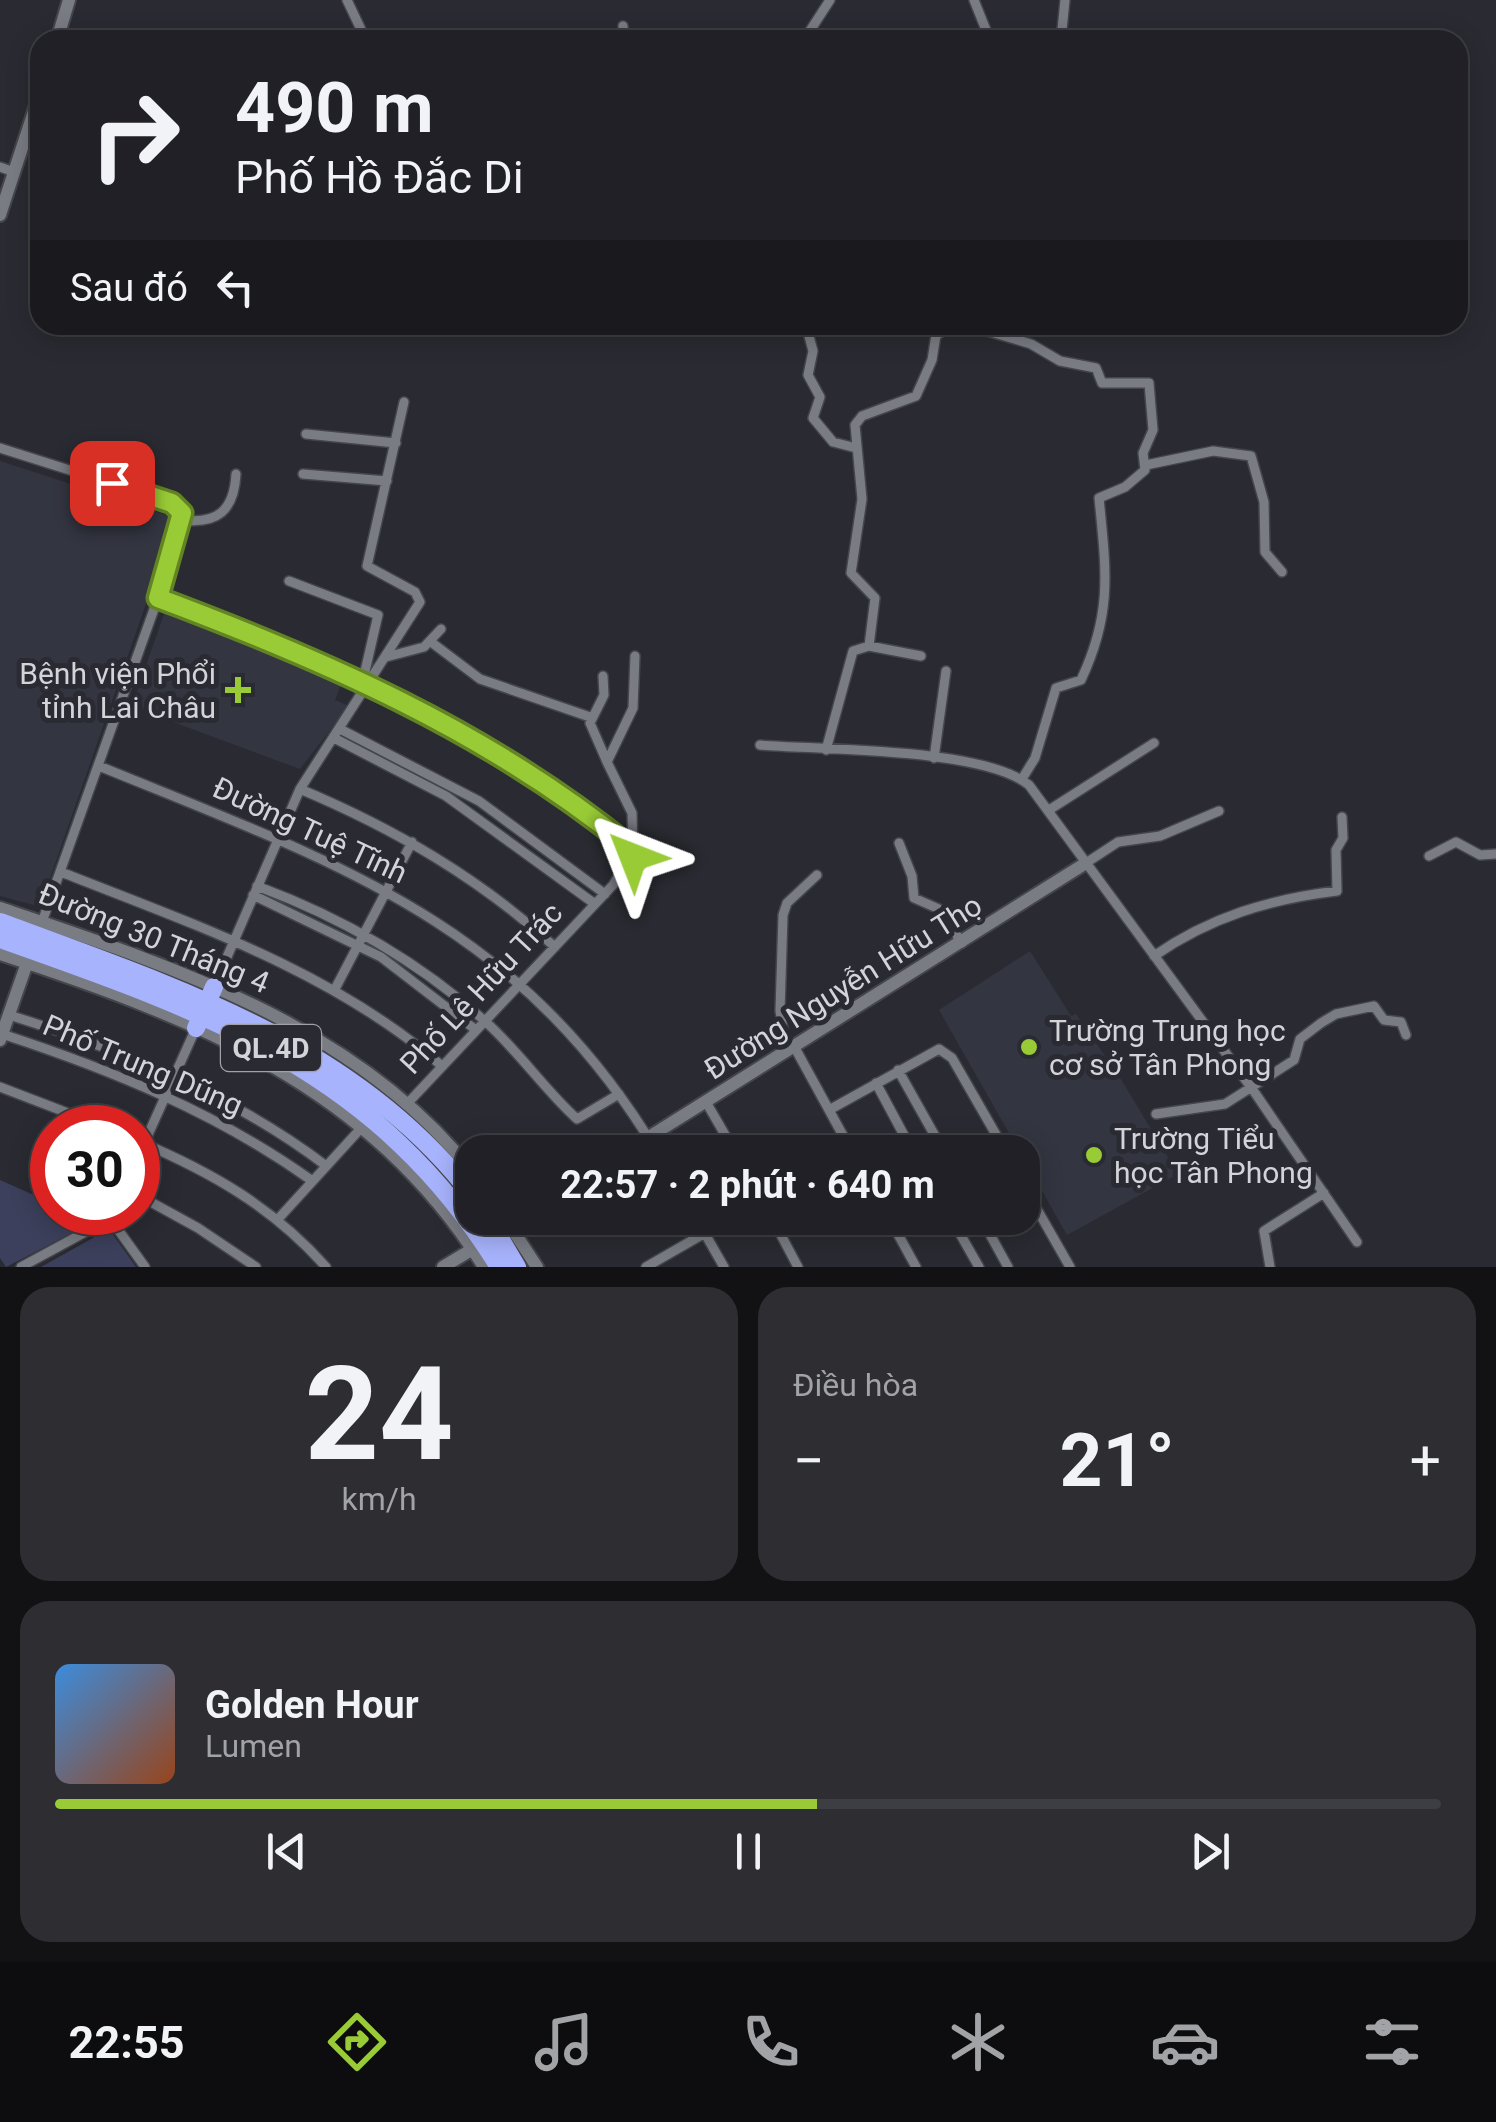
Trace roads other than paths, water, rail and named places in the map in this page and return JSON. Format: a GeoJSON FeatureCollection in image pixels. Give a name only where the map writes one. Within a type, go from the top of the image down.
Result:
{"type":"FeatureCollection","features":[{"type":"Feature","properties":{"kind":"highway","name":"Đường 30 Tháng 4"},"geometry":{"type":"LineString","coordinates":[[0,922],[35,943],[295,1043],[340,1071],[407,1124],[455,1176]]}},
{"type":"Feature","properties":{"kind":"highway","name":"Đường 30 Tháng 4"},"geometry":{"type":"LineString","coordinates":[[0,938],[35,943]]}},
{"type":"Feature","properties":{"kind":"highway","name":"Đường 30 Tháng 4"},"geometry":{"type":"LineString","coordinates":[[205,1008],[297,1063],[455,1196]]}},
{"type":"Feature","properties":{"kind":"highway","name":"QL.4D"},"geometry":{"type":"LineString","coordinates":[[494,1235],[500,1267]]}},
{"type":"Feature","properties":{"kind":"highway","name":"QL.4D"},"geometry":{"type":"LineString","coordinates":[[495,1235],[517,1267]]}},
{"type":"Feature","properties":{"kind":"street"},"geometry":{"type":"LineString","coordinates":[[61,30],[69,0]]}},
{"type":"Feature","properties":{"kind":"street"},"geometry":{"type":"LineString","coordinates":[[347,0],[361,30]]}},
{"type":"Feature","properties":{"kind":"street"},"geometry":{"type":"LineString","coordinates":[[810,30],[830,0]]}},
{"type":"Feature","properties":{"kind":"street"},"geometry":{"type":"LineString","coordinates":[[974,0],[986,30]]}},
{"type":"Feature","properties":{"kind":"street"},"geometry":{"type":"LineString","coordinates":[[1062,30],[1065,0]]}},
{"type":"Feature","properties":{"kind":"street"},"geometry":{"type":"LineString","coordinates":[[623,26],[623,30]]}},
{"type":"Feature","properties":{"kind":"street"},"geometry":{"type":"LineString","coordinates":[[0,216],[7,169],[30,117]]}},
{"type":"Feature","properties":{"kind":"street"},"geometry":{"type":"LineString","coordinates":[[809,335],[814,350],[808,375],[820,397],[813,418],[833,442],[856,448]]}},
{"type":"Feature","properties":{"kind":"street"},"geometry":{"type":"LineString","coordinates":[[869,646],[875,598],[851,574],[862,498],[857,421],[916,396],[938,335]]}},
{"type":"Feature","properties":{"kind":"street"},"geometry":{"type":"LineString","coordinates":[[1001,335],[1031,344],[1060,360],[1096,368],[1102,383],[1148,382],[1153,430],[1143,453],[1146,465]]}},
{"type":"Feature","properties":{"kind":"street"},"geometry":{"type":"LineString","coordinates":[[160,1106],[300,789],[420,602],[415,592],[368,569],[404,402]]}},
{"type":"Feature","properties":{"kind":"street"},"geometry":{"type":"LineString","coordinates":[[306,434],[396,443]]}},
{"type":"Feature","properties":{"kind":"street"},"geometry":{"type":"LineString","coordinates":[[0,448],[164,500],[183,516],[208,523],[217,518],[233,491],[236,474]]}},
{"type":"Feature","properties":{"kind":"street"},"geometry":{"type":"LineString","coordinates":[[1022,780],[1034,758],[1056,688],[1081,680],[1105,612],[1108,591],[1100,495],[1126,488],[1146,465],[1213,451],[1251,456],[1264,502],[1265,552],[1282,572]]}},
{"type":"Feature","properties":{"kind":"street"},"geometry":{"type":"LineString","coordinates":[[303,474],[388,481]]}},
{"type":"Feature","properties":{"kind":"street"},"geometry":{"type":"LineString","coordinates":[[1,1037],[158,598],[183,516]]}},
{"type":"Feature","properties":{"kind":"street"},"geometry":{"type":"LineString","coordinates":[[289,581],[378,615],[366,682]]}},
{"type":"Feature","properties":{"kind":"street"},"geometry":{"type":"LineString","coordinates":[[158,598],[366,682],[518,764],[632,856]]}},
{"type":"Feature","properties":{"kind":"street"},"geometry":{"type":"LineString","coordinates":[[386,658],[416,651],[441,629]]}},
{"type":"Feature","properties":{"kind":"street"},"geometry":{"type":"LineString","coordinates":[[430,642],[480,679],[590,717]]}},
{"type":"Feature","properties":{"kind":"street"},"geometry":{"type":"LineString","coordinates":[[826,750],[847,662],[857,648],[869,646],[921,656]]}},
{"type":"Feature","properties":{"kind":"street"},"geometry":{"type":"LineString","coordinates":[[607,762],[633,708],[635,656]]}},
{"type":"Feature","properties":{"kind":"street"},"geometry":{"type":"LineString","coordinates":[[934,758],[946,671]]}},
{"type":"Feature","properties":{"kind":"street"},"geometry":{"type":"LineString","coordinates":[[602,676],[602,699],[590,717],[594,740],[632,813],[632,856]]}},
{"type":"Feature","properties":{"kind":"street"},"geometry":{"type":"LineString","coordinates":[[337,733],[479,801],[604,894]]}},
{"type":"Feature","properties":{"kind":"street"},"geometry":{"type":"LineString","coordinates":[[337,733],[472,812],[594,904]]}},
{"type":"Feature","properties":{"kind":"street"},"geometry":{"type":"LineString","coordinates":[[1050,810],[1154,744]]}},
{"type":"Feature","properties":{"kind":"street"},"geometry":{"type":"LineString","coordinates":[[760,745],[934,758],[990,767],[1022,780],[1050,810],[1253,1090],[1357,1242]]}},
{"type":"Feature","properties":{"kind":"street","name":"Đường Tuệ Tĩnh"},"geometry":{"type":"LineString","coordinates":[[99,766],[278,837],[388,890],[444,925],[520,986],[564,1028],[619,1094],[646,1135]]}},
{"type":"Feature","properties":{"kind":"street"},"geometry":{"type":"LineString","coordinates":[[300,789],[412,842],[498,898],[555,947]]}},
{"type":"Feature","properties":{"kind":"street"},"geometry":{"type":"LineString","coordinates":[[472,812],[479,801]]}},
{"type":"Feature","properties":{"kind":"street"},"geometry":{"type":"LineString","coordinates":[[1086,862],[1118,842],[1160,836],[1220,811]]}},
{"type":"Feature","properties":{"kind":"street"},"geometry":{"type":"LineString","coordinates":[[1154,956],[1188,934],[1240,912],[1298,894],[1337,891],[1336,850],[1343,838],[1342,816]]}},
{"type":"Feature","properties":{"kind":"street"},"geometry":{"type":"LineString","coordinates":[[334,989],[412,842]]}},
{"type":"Feature","properties":{"kind":"street"},"geometry":{"type":"LineString","coordinates":[[1429,856],[1456,842],[1483,856],[1496,854]]}},
{"type":"Feature","properties":{"kind":"street"},"geometry":{"type":"LineString","coordinates":[[899,843],[912,876],[914,898],[939,909],[962,943]]}},
{"type":"Feature","properties":{"kind":"street","name":"Phố Lê Hữu Trác"},"geometry":{"type":"LineString","coordinates":[[406,1105],[604,894],[632,856]]}},
{"type":"Feature","properties":{"kind":"street","name":"Đường Nguyễn Hữu Thọ"},"geometry":{"type":"LineString","coordinates":[[653,1135],[1086,862]]}},
{"type":"Feature","properties":{"kind":"street"},"geometry":{"type":"LineString","coordinates":[[61,872],[234,941],[334,989],[388,1023],[442,1066]]}},
{"type":"Feature","properties":{"kind":"street"},"geometry":{"type":"LineString","coordinates":[[817,876],[784,909],[780,1011],[791,1050],[843,1135]]}},
{"type":"Feature","properties":{"kind":"street"},"geometry":{"type":"LineString","coordinates":[[254,890],[361,940],[485,1021],[577,1119],[619,1094]]}},
{"type":"Feature","properties":{"kind":"street","name":"Đường 30 Tháng 4"},"geometry":{"type":"LineString","coordinates":[[0,908],[35,943],[205,1008],[311,1036],[406,1105],[455,1155]]}},
{"type":"Feature","properties":{"kind":"street"},"geometry":{"type":"LineString","coordinates":[[361,940],[476,1030]]}},
{"type":"Feature","properties":{"kind":"street","name":"Đường 30 Tháng 4"},"geometry":{"type":"LineString","coordinates":[[0,954],[35,943]]}},
{"type":"Feature","properties":{"kind":"street"},"geometry":{"type":"LineString","coordinates":[[1156,1114],[1216,1107],[1253,1090],[1296,1059],[1304,1034],[1336,1014],[1374,1006],[1384,1020],[1401,1022],[1406,1035]]}},
{"type":"Feature","properties":{"kind":"street","name":"Phố Trung Dũng"},"geometry":{"type":"LineString","coordinates":[[10,1015],[174,1077],[243,1110],[325,1165]]}},
{"type":"Feature","properties":{"kind":"street","name":"Phố Trung Dũng"},"geometry":{"type":"LineString","coordinates":[[1,1037],[165,1096],[257,1143],[311,1180]]}},
{"type":"Feature","properties":{"kind":"street"},"geometry":{"type":"LineString","coordinates":[[829,1110],[932,1050],[944,1050],[996,1135]]}},
{"type":"Feature","properties":{"kind":"street"},"geometry":{"type":"LineString","coordinates":[[898,1070],[932,1135]]}},
{"type":"Feature","properties":{"kind":"street"},"geometry":{"type":"LineString","coordinates":[[876,1083],[904,1135]]}},
{"type":"Feature","properties":{"kind":"street"},"geometry":{"type":"LineString","coordinates":[[0,1087],[47,1105]]}},
{"type":"Feature","properties":{"kind":"street"},"geometry":{"type":"LineString","coordinates":[[706,1102],[725,1135]]}},
{"type":"Feature","properties":{"kind":"street"},"geometry":{"type":"LineString","coordinates":[[278,1218],[367,1121]]}},
{"type":"Feature","properties":{"kind":"street"},"geometry":{"type":"LineString","coordinates":[[160,1151],[224,1181],[278,1218],[326,1267]]}},
{"type":"Feature","properties":{"kind":"street"},"geometry":{"type":"LineString","coordinates":[[1270,1267],[1264,1231],[1324,1193]]}},
{"type":"Feature","properties":{"kind":"street"},"geometry":{"type":"LineString","coordinates":[[160,1207],[209,1234],[256,1267]]}},
{"type":"Feature","properties":{"kind":"street"},"geometry":{"type":"LineString","coordinates":[[1040,1214],[1070,1267]]}},
{"type":"Feature","properties":{"kind":"street"},"geometry":{"type":"LineString","coordinates":[[20,1267],[74,1235]]}},
{"type":"Feature","properties":{"kind":"street"},"geometry":{"type":"LineString","coordinates":[[124,1235],[145,1267]]}},
{"type":"Feature","properties":{"kind":"street"},"geometry":{"type":"LineString","coordinates":[[443,1267],[492,1235]]}},
{"type":"Feature","properties":{"kind":"street","name":"QL.4D"},"geometry":{"type":"LineString","coordinates":[[484,1267],[494,1235]]}},
{"type":"Feature","properties":{"kind":"street","name":"QL.4D"},"geometry":{"type":"LineString","coordinates":[[495,1235],[537,1267]]}},
{"type":"Feature","properties":{"kind":"street"},"geometry":{"type":"LineString","coordinates":[[646,1267],[661,1263],[701,1235]]}},
{"type":"Feature","properties":{"kind":"street"},"geometry":{"type":"LineString","coordinates":[[707,1235],[724,1267]]}},
{"type":"Feature","properties":{"kind":"street"},"geometry":{"type":"LineString","coordinates":[[781,1235],[798,1267]]}},
{"type":"Feature","properties":{"kind":"street"},"geometry":{"type":"LineString","coordinates":[[898,1235],[916,1267]]}},
{"type":"Feature","properties":{"kind":"street"},"geometry":{"type":"LineString","coordinates":[[960,1235],[979,1267]]}},
{"type":"Feature","properties":{"kind":"street"},"geometry":{"type":"LineString","coordinates":[[990,1235],[1008,1267]]}},
{"type":"Feature","properties":{"kind":"place","name":"Bệnh viện Phổi tỉnh Lai Châu"},"geometry":{"type":"Point","coordinates":[238,690]}},
{"type":"Feature","properties":{"kind":"place","name":"Trường Trung học cơ sở Tân Phong"},"geometry":{"type":"Point","coordinates":[1029,1047]}},
{"type":"Feature","properties":{"kind":"place","name":"Trường Tiểu học Tân Phong"},"geometry":{"type":"Point","coordinates":[1094,1155]}}]}
